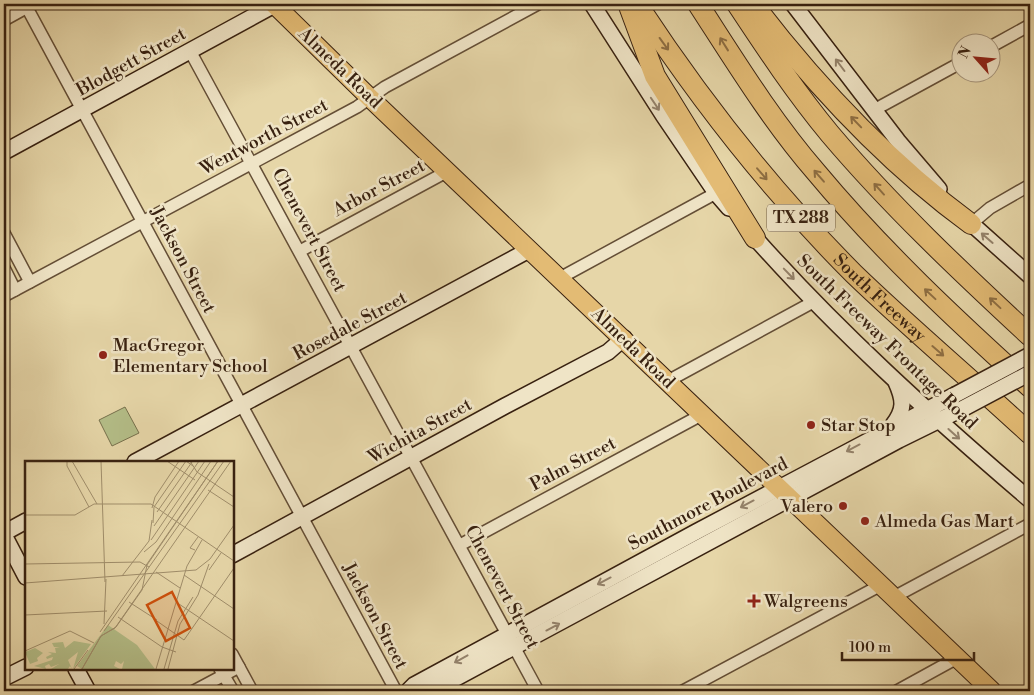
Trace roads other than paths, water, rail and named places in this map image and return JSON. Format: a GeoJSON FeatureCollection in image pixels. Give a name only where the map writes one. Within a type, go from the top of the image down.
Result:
{"type":"FeatureCollection","features":[{"type":"Feature","properties":{"kind":"highway"},"geometry":{"type":"LineString","coordinates":[[628,4],[655,76],[755,238]]}},
{"type":"Feature","properties":{"kind":"highway","name":"South Freeway"},"geometry":{"type":"LineString","coordinates":[[637,4],[725,127],[794,211],[854,273],[1030,432]]}},
{"type":"Feature","properties":{"kind":"highway"},"geometry":{"type":"LineString","coordinates":[[698,4],[747,79],[815,171],[912,278],[1030,387]]}},
{"type":"Feature","properties":{"kind":"highway"},"geometry":{"type":"LineString","coordinates":[[737,4],[780,69],[829,133],[886,196],[958,269],[1030,336]]}},
{"type":"Feature","properties":{"kind":"highway"},"geometry":{"type":"LineString","coordinates":[[753,4],[777,35],[868,134],[946,206],[971,224]]}},
{"type":"Feature","properties":{"kind":"main road","name":"Almeda Road"},"geometry":{"type":"LineString","coordinates":[[275,4],[369,97],[624,338],[784,494],[992,691]]}},
{"type":"Feature","properties":{"kind":"main road","name":"Blodgett Street"},"geometry":{"type":"LineString","coordinates":[[4,152],[275,4]]}},
{"type":"Feature","properties":{"kind":"main road","name":"South Freeway Frontage Road"},"geometry":{"type":"LineString","coordinates":[[592,4],[647,92],[716,193],[755,238],[815,301],[933,415],[1030,500]]}},
{"type":"Feature","properties":{"kind":"main road"},"geometry":{"type":"LineString","coordinates":[[794,4],[923,172],[971,224],[1030,276]]}},
{"type":"Feature","properties":{"kind":"main road","name":"Rosedale Street"},"geometry":{"type":"LineString","coordinates":[[137,461],[529,250]]}},
{"type":"Feature","properties":{"kind":"main road","name":"Wichita Street"},"geometry":{"type":"LineString","coordinates":[[234,554],[412,456],[608,352],[624,338]]}},
{"type":"Feature","properties":{"kind":"main road","name":"Southmore Boulevard"},"geometry":{"type":"LineString","coordinates":[[958,402],[1030,355]]}},
{"type":"Feature","properties":{"kind":"main road","name":"Southmore Boulevard"},"geometry":{"type":"LineString","coordinates":[[408,691],[414,685],[507,633],[696,532],[784,494],[958,402],[1030,373]]}},
{"type":"Feature","properties":{"kind":"main road"},"geometry":{"type":"LineString","coordinates":[[891,427],[904,408],[903,398],[894,376]]}},
{"type":"Feature","properties":{"kind":"main road","name":"Southmore Boulevard"},"geometry":{"type":"LineString","coordinates":[[432,691],[704,546],[891,427],[933,415]]}},
{"type":"Feature","properties":{"kind":"main road"},"geometry":{"type":"LineString","coordinates":[[25,522],[4,534],[25,575]]}},
{"type":"Feature","properties":{"kind":"main road"},"geometry":{"type":"LineString","coordinates":[[696,532],[704,546]]}},
{"type":"Feature","properties":{"kind":"main road"},"geometry":{"type":"LineString","coordinates":[[4,678],[25,668]]}},
{"type":"Feature","properties":{"kind":"main road"},"geometry":{"type":"LineString","coordinates":[[77,670],[88,691]]}},
{"type":"Feature","properties":{"kind":"street","name":"Wentworth Street"},"geometry":{"type":"LineString","coordinates":[[4,296],[357,107],[369,97],[538,4]]}},
{"type":"Feature","properties":{"kind":"street"},"geometry":{"type":"LineString","coordinates":[[4,20],[28,5]]}},
{"type":"Feature","properties":{"kind":"street","name":"Jackson Street"},"geometry":{"type":"LineString","coordinates":[[28,5],[82,110],[396,691]]}},
{"type":"Feature","properties":{"kind":"street"},"geometry":{"type":"LineString","coordinates":[[1002,40],[1030,25]]}},
{"type":"Feature","properties":{"kind":"street","name":"Chenevert Street"},"geometry":{"type":"LineString","coordinates":[[190,50],[538,691]]}},
{"type":"Feature","properties":{"kind":"street"},"geometry":{"type":"LineString","coordinates":[[874,110],[952,67]]}},
{"type":"Feature","properties":{"kind":"street","name":"Arbor Street"},"geometry":{"type":"LineString","coordinates":[[300,251],[448,171]]}},
{"type":"Feature","properties":{"kind":"street"},"geometry":{"type":"LineString","coordinates":[[971,224],[990,208],[1030,185]]}},
{"type":"Feature","properties":{"kind":"street"},"geometry":{"type":"LineString","coordinates":[[560,278],[716,193]]}},
{"type":"Feature","properties":{"kind":"street"},"geometry":{"type":"LineString","coordinates":[[4,233],[30,282]]}},
{"type":"Feature","properties":{"kind":"street"},"geometry":{"type":"LineString","coordinates":[[4,268],[15,290]]}},
{"type":"Feature","properties":{"kind":"street"},"geometry":{"type":"LineString","coordinates":[[668,381],[815,301]]}},
{"type":"Feature","properties":{"kind":"street","name":"Palm Street"},"geometry":{"type":"LineString","coordinates":[[460,545],[703,414]]}},
{"type":"Feature","properties":{"kind":"street"},"geometry":{"type":"LineString","coordinates":[[894,597],[1030,524]]}},
{"type":"Feature","properties":{"kind":"street"},"geometry":{"type":"LineString","coordinates":[[684,691],[881,584]]}},
{"type":"Feature","properties":{"kind":"street"},"geometry":{"type":"LineString","coordinates":[[234,657],[252,691]]}},
{"type":"Feature","properties":{"kind":"street"},"geometry":{"type":"LineString","coordinates":[[897,691],[957,658]]}},
{"type":"Feature","properties":{"kind":"street"},"geometry":{"type":"LineString","coordinates":[[234,668],[239,666]]}},
{"type":"Feature","properties":{"kind":"street"},"geometry":{"type":"LineString","coordinates":[[194,691],[222,672],[232,691]]}},
{"type":"Feature","properties":{"kind":"place","name":"MacGregor Elementary School"},"geometry":{"type":"Point","coordinates":[103,355]}},
{"type":"Feature","properties":{"kind":"place","name":"Star Stop"},"geometry":{"type":"Point","coordinates":[811,425]}},
{"type":"Feature","properties":{"kind":"place","name":"Valero"},"geometry":{"type":"Point","coordinates":[843,506]}},
{"type":"Feature","properties":{"kind":"place","name":"Almeda Gas Mart"},"geometry":{"type":"Point","coordinates":[865,521]}},
{"type":"Feature","properties":{"kind":"place","name":"Walgreens"},"geometry":{"type":"Point","coordinates":[754,601]}}]}
